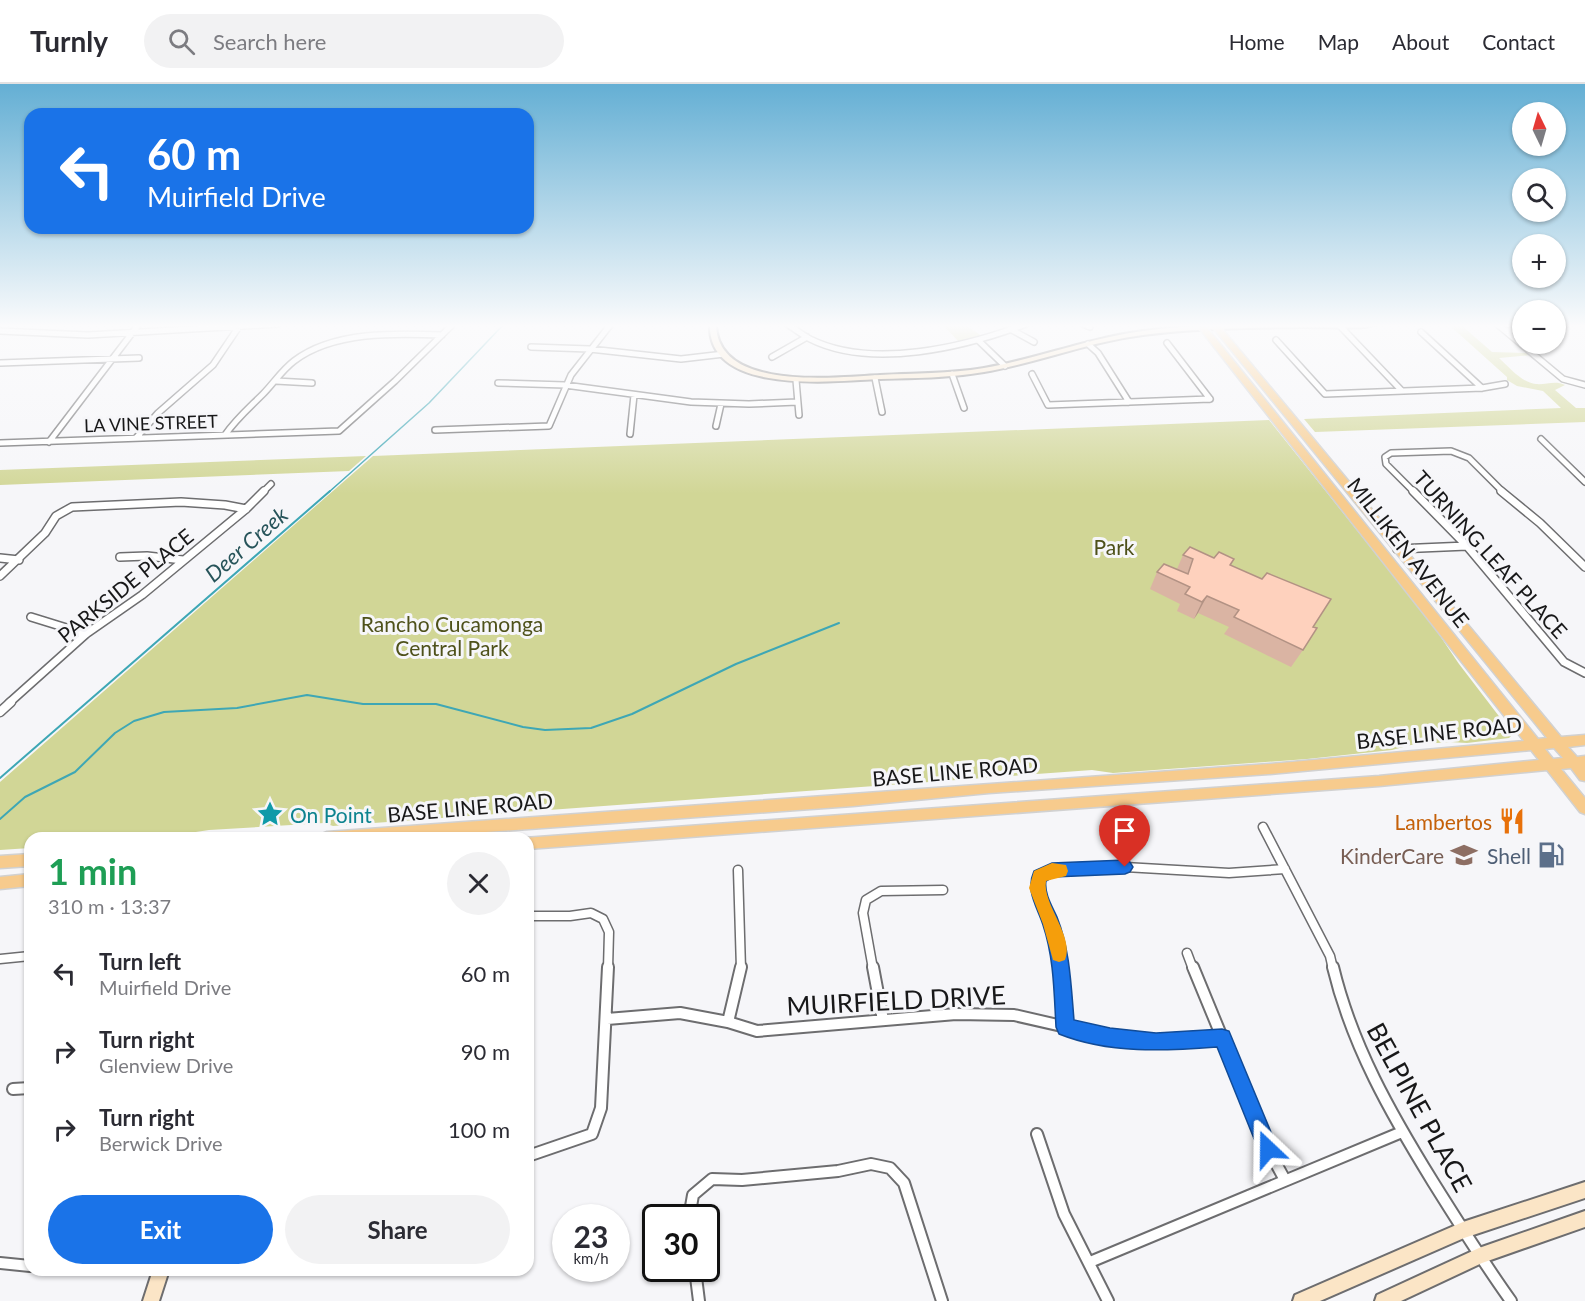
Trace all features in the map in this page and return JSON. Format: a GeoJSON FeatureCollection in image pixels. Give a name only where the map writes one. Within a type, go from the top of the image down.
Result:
{"type":"FeatureCollection","features":[{"type":"Feature","properties":{"kind":"main road","name":"MILLIKEN AVENUE"},"geometry":{"type":"LineString","coordinates":[[1245,381],[1585,808]]}},
{"type":"Feature","properties":{"kind":"main road","name":"MILLIKEN AVENUE"},"geometry":{"type":"LineString","coordinates":[[1260,381],[1556,742],[1579,761],[1585,776]]}},
{"type":"Feature","properties":{"kind":"main road","name":"BASE LINE ROAD"},"geometry":{"type":"LineString","coordinates":[[410,832],[989,788],[1234,772],[1585,740]]}},
{"type":"Feature","properties":{"kind":"main road","name":"BASE LINE ROAD"},"geometry":{"type":"LineString","coordinates":[[534,843],[1379,781],[1579,761]]}},
{"type":"Feature","properties":{"kind":"main road"},"geometry":{"type":"LineString","coordinates":[[0,862],[24,860]]}},
{"type":"Feature","properties":{"kind":"main road"},"geometry":{"type":"LineString","coordinates":[[0,883],[24,881]]}},
{"type":"Feature","properties":{"kind":"street"},"geometry":{"type":"LineString","coordinates":[[49,442],[98,381]]}},
{"type":"Feature","properties":{"kind":"street"},"geometry":{"type":"LineString","coordinates":[[136,438],[158,413],[194,381]]}},
{"type":"Feature","properties":{"kind":"street"},"geometry":{"type":"LineString","coordinates":[[225,435],[240,414],[276,381],[312,383]]}},
{"type":"Feature","properties":{"kind":"street","name":"LA VINE STREET"},"geometry":{"type":"LineString","coordinates":[[0,443],[339,431],[393,381]]}},
{"type":"Feature","properties":{"kind":"street"},"geometry":{"type":"LineString","coordinates":[[435,430],[549,426],[554,419],[568,381]]}},
{"type":"Feature","properties":{"kind":"street"},"geometry":{"type":"LineString","coordinates":[[796,381],[800,415]]}},
{"type":"Feature","properties":{"kind":"street"},"geometry":{"type":"LineString","coordinates":[[876,381],[882,412]]}},
{"type":"Feature","properties":{"kind":"street"},"geometry":{"type":"LineString","coordinates":[[954,381],[964,408]]}},
{"type":"Feature","properties":{"kind":"street"},"geometry":{"type":"LineString","coordinates":[[1036,381],[1048,405],[1210,399],[1196,381]]}},
{"type":"Feature","properties":{"kind":"street"},"geometry":{"type":"LineString","coordinates":[[1116,381],[1129,402]]}},
{"type":"Feature","properties":{"kind":"street"},"geometry":{"type":"LineString","coordinates":[[1313,381],[1325,394],[1482,388],[1505,384]]}},
{"type":"Feature","properties":{"kind":"street"},"geometry":{"type":"LineString","coordinates":[[1392,381],[1402,391]]}},
{"type":"Feature","properties":{"kind":"street"},"geometry":{"type":"LineString","coordinates":[[1474,381],[1482,388]]}},
{"type":"Feature","properties":{"kind":"street"},"geometry":{"type":"LineString","coordinates":[[1567,381],[1585,385]]}},
{"type":"Feature","properties":{"kind":"street"},"geometry":{"type":"LineString","coordinates":[[498,383],[565,385],[721,404],[797,402]]}},
{"type":"Feature","properties":{"kind":"street"},"geometry":{"type":"LineString","coordinates":[[630,434],[634,395]]}},
{"type":"Feature","properties":{"kind":"street"},"geometry":{"type":"LineString","coordinates":[[716,426],[721,404]]}},
{"type":"Feature","properties":{"kind":"street"},"geometry":{"type":"LineString","coordinates":[[1541,439],[1585,482]]}},
{"type":"Feature","properties":{"kind":"street","name":"TURNING LEAF PLACE"},"geometry":{"type":"LineString","coordinates":[[1581,672],[1564,662],[1467,546],[1386,464],[1385,457],[1391,453],[1451,450],[1461,453],[1585,567]]}},
{"type":"Feature","properties":{"kind":"street","name":"PARKSIDE PLACE"},"geometry":{"type":"LineString","coordinates":[[0,712],[86,634],[142,595],[246,509],[271,484]]}},
{"type":"Feature","properties":{"kind":"street"},"geometry":{"type":"LineString","coordinates":[[0,576],[19,560],[62,511],[72,507],[213,502],[246,509]]}},
{"type":"Feature","properties":{"kind":"street"},"geometry":{"type":"LineString","coordinates":[[1397,549],[1467,546]]}},
{"type":"Feature","properties":{"kind":"street"},"geometry":{"type":"LineString","coordinates":[[120,557],[147,556],[183,560]]}},
{"type":"Feature","properties":{"kind":"street"},"geometry":{"type":"LineString","coordinates":[[0,558],[19,560]]}},
{"type":"Feature","properties":{"kind":"street"},"geometry":{"type":"LineString","coordinates":[[31,617],[86,634]]}},
{"type":"Feature","properties":{"kind":"street","name":"BELPINE PLACE"},"geometry":{"type":"LineString","coordinates":[[1263,827],[1330,956],[1342,1004],[1363,1058],[1402,1132],[1479,1256],[1511,1301]]}},
{"type":"Feature","properties":{"kind":"street"},"geometry":{"type":"LineString","coordinates":[[1065,1027],[1061,961],[1052,924],[1037,888],[1039,877],[1052,870],[1125,867],[1228,873],[1285,869]]}},
{"type":"Feature","properties":{"kind":"street"},"geometry":{"type":"LineString","coordinates":[[728,1023],[742,966],[738,870]]}},
{"type":"Feature","properties":{"kind":"street"},"geometry":{"type":"LineString","coordinates":[[883,1020],[863,913],[866,900],[881,891],[943,890]]}},
{"type":"Feature","properties":{"kind":"street"},"geometry":{"type":"LineString","coordinates":[[534,916],[570,916],[591,913],[603,919],[609,932],[607,1019],[601,1108],[592,1134],[534,1154]]}},
{"type":"Feature","properties":{"kind":"street"},"geometry":{"type":"LineString","coordinates":[[1187,953],[1268,1149],[1285,1179]]}},
{"type":"Feature","properties":{"kind":"street"},"geometry":{"type":"LineString","coordinates":[[0,959],[24,957]]}},
{"type":"Feature","properties":{"kind":"street","name":"MUIRFIELD DRIVE"},"geometry":{"type":"LineString","coordinates":[[607,1019],[680,1013],[757,1031],[956,1014],[1014,1015],[1110,1037],[1156,1043],[1222,1038]]}},
{"type":"Feature","properties":{"kind":"street"},"geometry":{"type":"LineString","coordinates":[[13,1089],[24,1088]]}},
{"type":"Feature","properties":{"kind":"street"},"geometry":{"type":"LineString","coordinates":[[1090,1262],[1402,1132]]}},
{"type":"Feature","properties":{"kind":"street"},"geometry":{"type":"LineString","coordinates":[[1037,1134],[1064,1214],[1108,1301]]}},
{"type":"Feature","properties":{"kind":"street"},"geometry":{"type":"LineString","coordinates":[[691,1204],[693,1195],[712,1179],[764,1178],[838,1171],[871,1164],[890,1168],[904,1183],[942,1301]]}},
{"type":"Feature","properties":{"kind":"street"},"geometry":{"type":"LineString","coordinates":[[1300,1301],[1463,1230],[1585,1190]]}},
{"type":"Feature","properties":{"kind":"street"},"geometry":{"type":"LineString","coordinates":[[1383,1301],[1479,1256],[1585,1220]]}},
{"type":"Feature","properties":{"kind":"street"},"geometry":{"type":"LineString","coordinates":[[0,1263],[24,1265]]}},
{"type":"Feature","properties":{"kind":"street"},"geometry":{"type":"LineString","coordinates":[[151,1301],[159,1276]]}},
{"type":"Feature","properties":{"kind":"street"},"geometry":{"type":"LineString","coordinates":[[697,1282],[699,1301]]}},
{"type":"Feature","properties":{"kind":"green space"},"geometry":{"type":"Polygon","coordinates":[[[1508,381],[1565,385],[1555,390],[1576,408],[1585,408],[1585,422],[1315,432],[1304,419],[1561,408],[1543,391],[1517,386],[1508,381]]]}},
{"type":"Feature","properties":{"kind":"green space","name":"Rancho Cucamonga Central Park"},"geometry":{"type":"Polygon","coordinates":[[[1269,420],[1434,627],[1508,728],[1511,736],[1467,743],[1411,745],[1392,750],[1307,759],[1113,773],[1092,770],[333,826],[324,823],[196,832],[24,832],[24,848],[0,850],[0,782],[373,456],[1269,420]]]}},
{"type":"Feature","properties":{"kind":"green space"},"geometry":{"type":"Polygon","coordinates":[[[366,456],[349,471],[0,485],[0,470],[366,456]]]}},
{"type":"Feature","properties":{"kind":"building"},"geometry":{"type":"Polygon","coordinates":[[[1190,547],[1214,558],[1219,552],[1234,559],[1230,565],[1262,579],[1267,573],[1331,599],[1313,627],[1317,628],[1303,650],[1234,617],[1239,610],[1207,596],[1202,602],[1185,594],[1190,587],[1157,572],[1164,564],[1188,574],[1193,559],[1183,555],[1190,547]]]}},
{"type":"Feature","properties":{"kind":"waterway","name":"Deer Creek"},"geometry":{"type":"LineString","coordinates":[[329,492],[429,403],[450,381]]}},
{"type":"Feature","properties":{"kind":"waterway","name":"Deer Creek"},"geometry":{"type":"LineString","coordinates":[[0,778],[330,491]]}},
{"type":"Feature","properties":{"kind":"waterway"},"geometry":{"type":"LineString","coordinates":[[0,819],[25,797],[75,772],[115,733],[134,721],[164,712],[237,708],[307,695],[363,704],[436,704],[523,727],[545,730],[591,728],[632,714],[736,664],[839,623]]}},
{"type":"Feature","properties":{"kind":"slow traffic"},"geometry":{"type":"LineString","coordinates":[[1059,954],[1052,924],[1037,888],[1039,877],[1052,870],[1060,871]]}},
{"type":"Feature","properties":{"kind":"place","name":"On Point"},"geometry":{"type":"Point","coordinates":[270,814]}},
{"type":"Feature","properties":{"kind":"place","name":"Lambertos"},"geometry":{"type":"Point","coordinates":[1512,821]}},
{"type":"Feature","properties":{"kind":"place","name":"KinderCare"},"geometry":{"type":"Point","coordinates":[1464,855]}},
{"type":"Feature","properties":{"kind":"place","name":"Shell"},"geometry":{"type":"Point","coordinates":[1551,855]}},
{"type":"Feature","properties":{"kind":"route"},"geometry":{"type":"LineString","coordinates":[[1125,867],[1072,871],[1052,870],[1039,877],[1037,888],[1052,924],[1061,961],[1065,1027],[1110,1037],[1156,1043],[1222,1038],[1268,1149]]}},
{"type":"Feature","properties":{"kind":"park label","name":"Park"},"geometry":{"type":"Point","coordinates":[1114,546]}}]}
